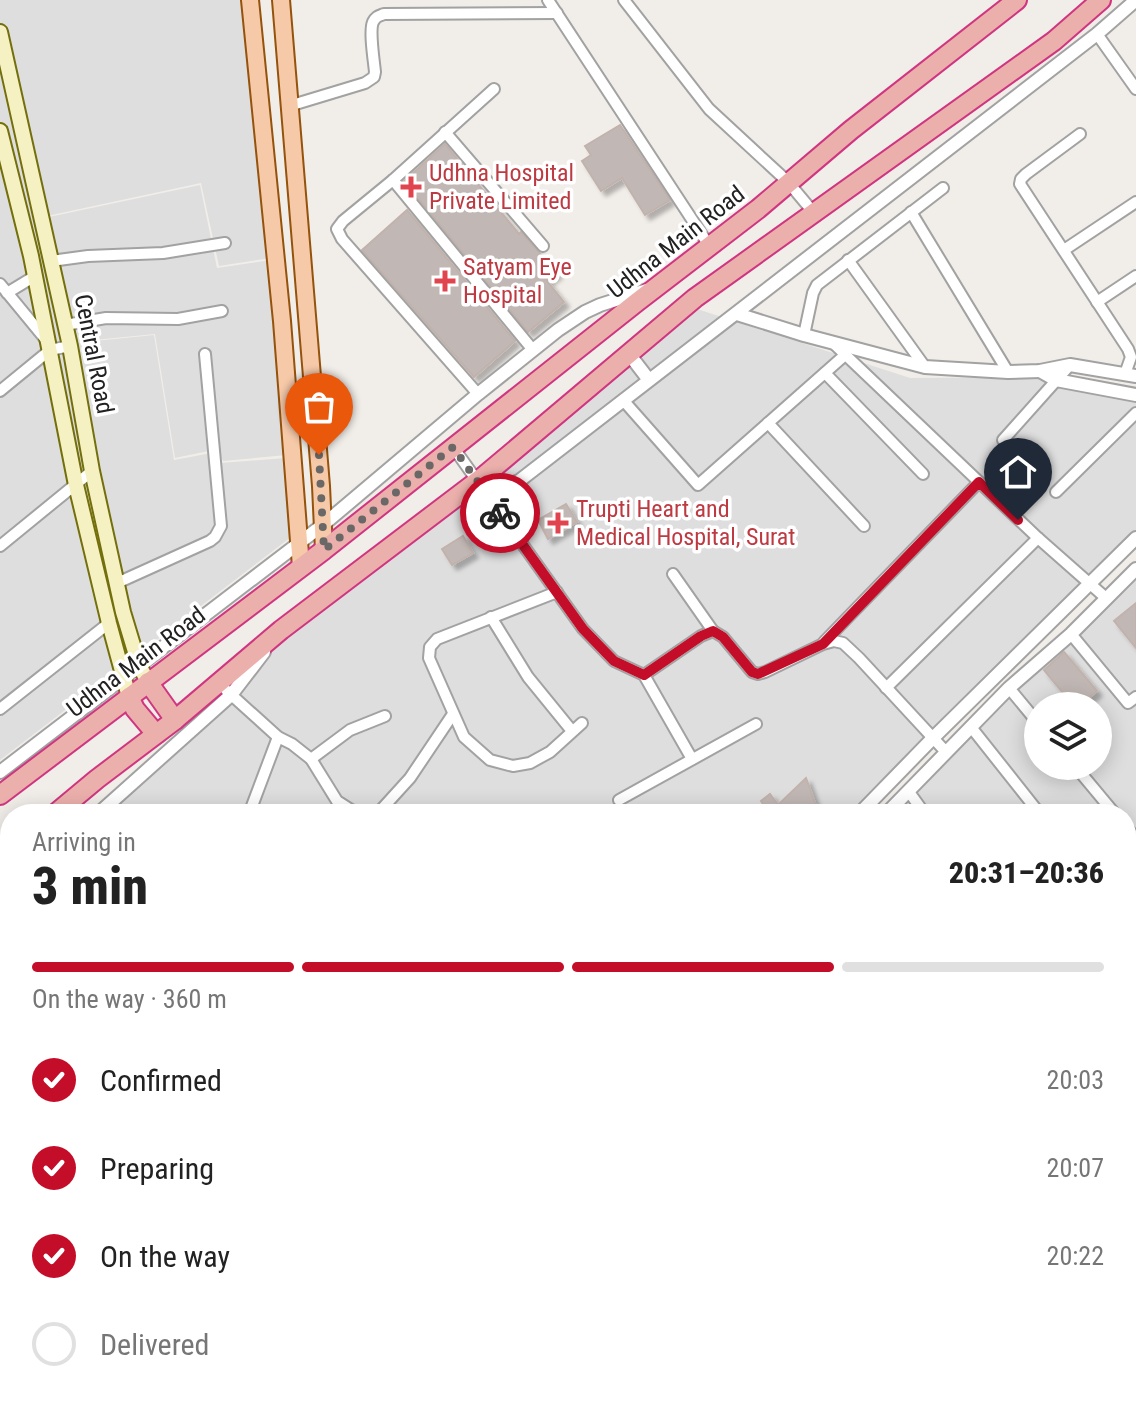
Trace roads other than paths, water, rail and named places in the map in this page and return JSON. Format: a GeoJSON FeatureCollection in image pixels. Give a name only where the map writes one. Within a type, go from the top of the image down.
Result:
{"type":"FeatureCollection","features":[{"type":"Feature","properties":{"kind":"highway"},"geometry":{"type":"LineString","coordinates":[[68,804],[175,720],[225,689],[281,630],[480,479],[695,298],[1054,41],[1101,0]]}},
{"type":"Feature","properties":{"kind":"highway","name":"Udhna Main Road"},"geometry":{"type":"LineString","coordinates":[[0,795],[126,688],[148,682],[324,550],[758,209],[1011,2]]}},
{"type":"Feature","properties":{"kind":"highway"},"geometry":{"type":"LineString","coordinates":[[148,682],[175,720]]}},
{"type":"Feature","properties":{"kind":"highway","name":"Central Road"},"geometry":{"type":"LineString","coordinates":[[126,688],[135,709],[156,734]]}},
{"type":"Feature","properties":{"kind":"main road"},"geometry":{"type":"LineString","coordinates":[[250,0],[282,321],[301,567]]}},
{"type":"Feature","properties":{"kind":"main road"},"geometry":{"type":"LineString","coordinates":[[281,0],[324,550]]}},
{"type":"Feature","properties":{"kind":"main road","name":"Central Road"},"geometry":{"type":"LineString","coordinates":[[1,42],[70,346],[92,471],[123,612],[139,665],[148,682]]}},
{"type":"Feature","properties":{"kind":"main road","name":"Central Road"},"geometry":{"type":"LineString","coordinates":[[0,131],[35,276],[76,485],[126,688]]}},
{"type":"Feature","properties":{"kind":"street"},"geometry":{"type":"LineString","coordinates":[[548,0],[710,247]]}},
{"type":"Feature","properties":{"kind":"street"},"geometry":{"type":"LineString","coordinates":[[624,0],[709,109],[788,182],[814,213]]}},
{"type":"Feature","properties":{"kind":"street"},"geometry":{"type":"LineString","coordinates":[[480,479],[507,485],[519,481],[1097,34],[1136,0]]}},
{"type":"Feature","properties":{"kind":"street"},"geometry":{"type":"LineString","coordinates":[[289,106],[365,83],[374,77],[372,27],[375,19],[384,14],[557,13]]}},
{"type":"Feature","properties":{"kind":"street"},"geometry":{"type":"LineString","coordinates":[[1097,34],[1136,89]]}},
{"type":"Feature","properties":{"kind":"street"},"geometry":{"type":"LineString","coordinates":[[478,394],[337,229],[494,89]]}},
{"type":"Feature","properties":{"kind":"street"},"geometry":{"type":"LineString","coordinates":[[445,132],[543,246]]}},
{"type":"Feature","properties":{"kind":"street"},"geometry":{"type":"LineString","coordinates":[[737,314],[925,367],[1008,372],[1040,371],[1070,365],[1130,375],[1133,352],[1020,184],[1026,174],[1080,134]]}},
{"type":"Feature","properties":{"kind":"street"},"geometry":{"type":"LineString","coordinates":[[393,180],[533,350]]}},
{"type":"Feature","properties":{"kind":"street"},"geometry":{"type":"LineString","coordinates":[[804,335],[817,285],[943,188]]}},
{"type":"Feature","properties":{"kind":"street"},"geometry":{"type":"LineString","coordinates":[[1064,250],[1136,202]]}},
{"type":"Feature","properties":{"kind":"street"},"geometry":{"type":"LineString","coordinates":[[911,212],[1008,372]]}},
{"type":"Feature","properties":{"kind":"street"},"geometry":{"type":"LineString","coordinates":[[51,261],[163,253],[225,243]]}},
{"type":"Feature","properties":{"kind":"street"},"geometry":{"type":"LineString","coordinates":[[848,260],[925,367]]}},
{"type":"Feature","properties":{"kind":"street"},"geometry":{"type":"LineString","coordinates":[[35,276],[4,288],[50,347]]}},
{"type":"Feature","properties":{"kind":"street"},"geometry":{"type":"LineString","coordinates":[[1097,302],[1136,276]]}},
{"type":"Feature","properties":{"kind":"street"},"geometry":{"type":"LineString","coordinates":[[0,772],[126,688],[139,665],[324,524],[533,350],[585,312],[657,286]]}},
{"type":"Feature","properties":{"kind":"street"},"geometry":{"type":"LineString","coordinates":[[65,325],[106,318],[178,319],[222,311]]}},
{"type":"Feature","properties":{"kind":"street"},"geometry":{"type":"LineString","coordinates":[[832,343],[1038,538],[1106,598]]}},
{"type":"Feature","properties":{"kind":"street"},"geometry":{"type":"LineString","coordinates":[[0,391],[50,347],[70,346]]}},
{"type":"Feature","properties":{"kind":"street"},"geometry":{"type":"LineString","coordinates":[[117,583],[210,541],[221,526],[205,354]]}},
{"type":"Feature","properties":{"kind":"street"},"geometry":{"type":"LineString","coordinates":[[629,354],[649,380]]}},
{"type":"Feature","properties":{"kind":"street"},"geometry":{"type":"LineString","coordinates":[[623,400],[698,485],[845,355]]}},
{"type":"Feature","properties":{"kind":"street"},"geometry":{"type":"LineString","coordinates":[[1003,440],[1070,365]]}},
{"type":"Feature","properties":{"kind":"street"},"geometry":{"type":"LineString","coordinates":[[1040,371],[1056,380],[1136,395]]}},
{"type":"Feature","properties":{"kind":"street"},"geometry":{"type":"LineString","coordinates":[[825,373],[923,474]]}},
{"type":"Feature","properties":{"kind":"street"},"geometry":{"type":"LineString","coordinates":[[1056,492],[1136,413]]}},
{"type":"Feature","properties":{"kind":"street"},"geometry":{"type":"LineString","coordinates":[[768,423],[864,526]]}},
{"type":"Feature","properties":{"kind":"street"},"geometry":{"type":"LineString","coordinates":[[453,447],[480,479],[583,629],[614,661],[644,675],[692,759]]}},
{"type":"Feature","properties":{"kind":"street"},"geometry":{"type":"LineString","coordinates":[[0,546],[92,471]]}},
{"type":"Feature","properties":{"kind":"street"},"geometry":{"type":"LineString","coordinates":[[823,644],[979,482]]}},
{"type":"Feature","properties":{"kind":"street"},"geometry":{"type":"LineString","coordinates":[[886,688],[1038,538]]}},
{"type":"Feature","properties":{"kind":"street"},"geometry":{"type":"LineString","coordinates":[[869,804],[1136,538]]}},
{"type":"Feature","properties":{"kind":"street"},"geometry":{"type":"LineString","coordinates":[[896,804],[1009,688],[1071,634],[1136,569]]}},
{"type":"Feature","properties":{"kind":"street"},"geometry":{"type":"LineString","coordinates":[[673,574],[713,631],[723,637],[752,672],[758,674],[823,644],[834,641],[843,643],[946,752]]}},
{"type":"Feature","properties":{"kind":"street"},"geometry":{"type":"LineString","coordinates":[[557,592],[437,639],[430,647],[429,658],[464,737],[490,760],[513,766],[530,763],[550,752],[582,723]]}},
{"type":"Feature","properties":{"kind":"street"},"geometry":{"type":"LineString","coordinates":[[491,617],[528,677],[572,731]]}},
{"type":"Feature","properties":{"kind":"street"},"geometry":{"type":"LineString","coordinates":[[0,709],[109,623]]}},
{"type":"Feature","properties":{"kind":"street"},"geometry":{"type":"LineString","coordinates":[[644,675],[713,631]]}},
{"type":"Feature","properties":{"kind":"street"},"geometry":{"type":"LineString","coordinates":[[1071,634],[1128,703],[1136,697]]}},
{"type":"Feature","properties":{"kind":"street"},"geometry":{"type":"LineString","coordinates":[[1009,688],[1024,706]]}},
{"type":"Feature","properties":{"kind":"street"},"geometry":{"type":"LineString","coordinates":[[113,804],[225,689],[278,737],[311,759],[342,804]]}},
{"type":"Feature","properties":{"kind":"street"},"geometry":{"type":"LineString","coordinates":[[389,804],[453,714]]}},
{"type":"Feature","properties":{"kind":"street"},"geometry":{"type":"LineString","coordinates":[[311,759],[350,730],[385,716]]}},
{"type":"Feature","properties":{"kind":"street"},"geometry":{"type":"LineString","coordinates":[[619,800],[756,724]]}},
{"type":"Feature","properties":{"kind":"street"},"geometry":{"type":"LineString","coordinates":[[971,727],[1032,804]]}},
{"type":"Feature","properties":{"kind":"street"},"geometry":{"type":"LineString","coordinates":[[253,804],[278,737]]}},
{"type":"Feature","properties":{"kind":"street"},"geometry":{"type":"LineString","coordinates":[[1087,780],[1107,804]]}},
{"type":"Feature","properties":{"kind":"street"},"geometry":{"type":"LineString","coordinates":[[909,792],[918,804]]}},
{"type":"Feature","properties":{"kind":"place","name":"Udhna Hospital Private Limited"},"geometry":{"type":"Point","coordinates":[411,187]}},
{"type":"Feature","properties":{"kind":"place","name":"Satyam Eye Hospital"},"geometry":{"type":"Point","coordinates":[445,281]}},
{"type":"Feature","properties":{"kind":"place","name":"Trupti Heart and Medical Hospital, Surat"},"geometry":{"type":"Point","coordinates":[558,523]}}]}
